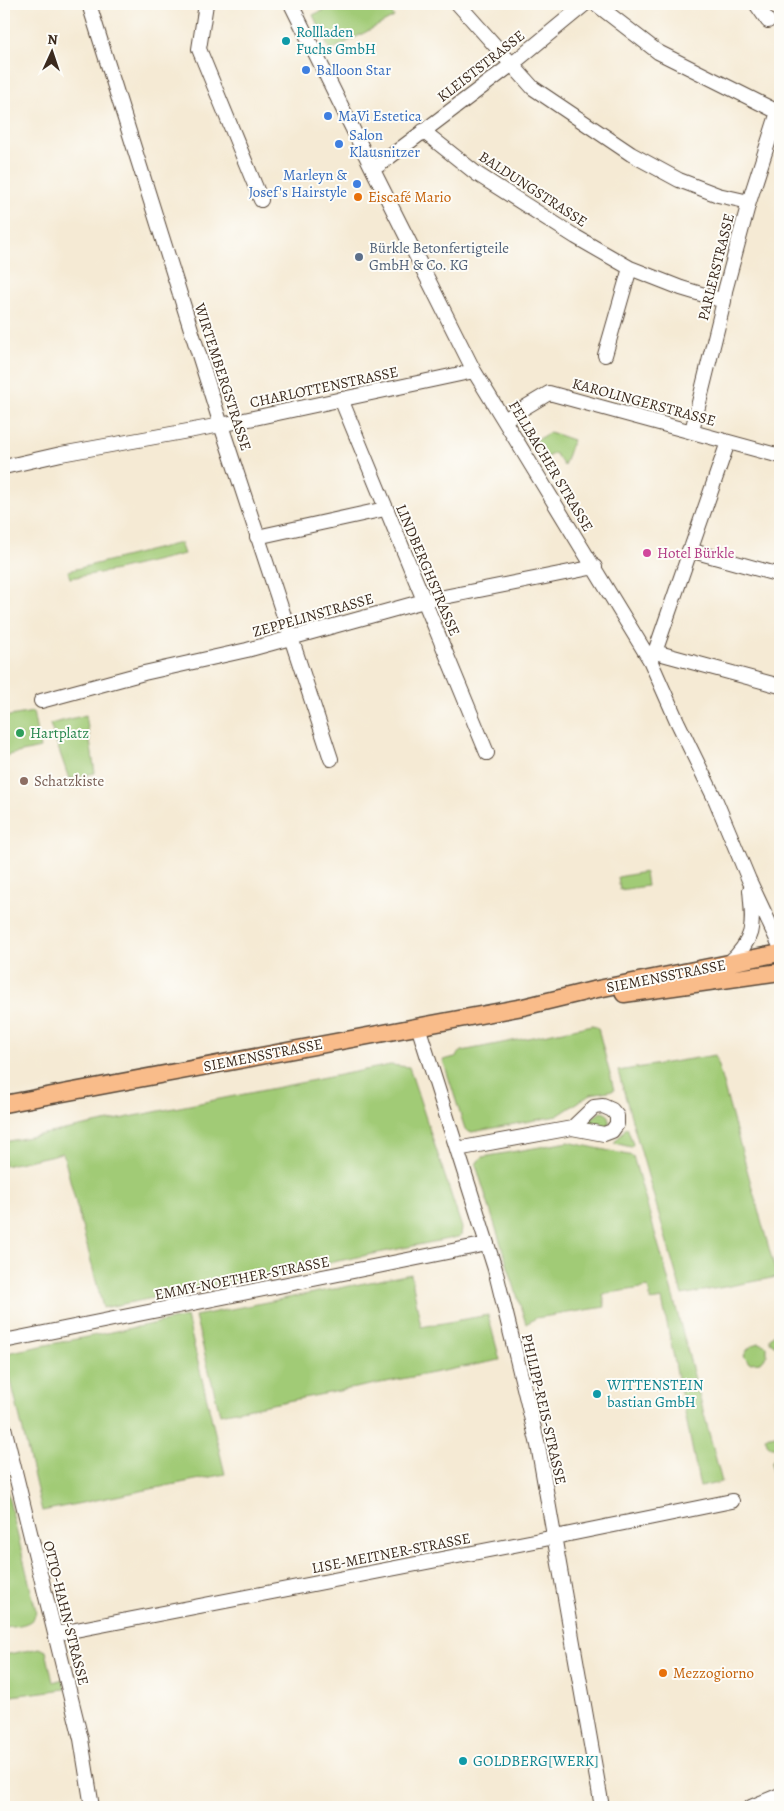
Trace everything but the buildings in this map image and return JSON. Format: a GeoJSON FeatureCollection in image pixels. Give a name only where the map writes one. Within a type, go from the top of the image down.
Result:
{"type":"FeatureCollection","features":[{"type":"Feature","properties":{"kind":"main road","name":"SIEMENSSTRASSE"},"geometry":{"type":"LineString","coordinates":[[523,1007],[593,990],[780,953]]}},
{"type":"Feature","properties":{"kind":"main road","name":"SIEMENSSTRASSE"},"geometry":{"type":"LineString","coordinates":[[4,1104],[523,1007],[780,972]]}},
{"type":"Feature","properties":{"kind":"street","name":"WIRTEMBERGSTRASSE"},"geometry":{"type":"LineString","coordinates":[[88,4],[257,537],[292,637],[331,759]]}},
{"type":"Feature","properties":{"kind":"street"},"geometry":{"type":"LineString","coordinates":[[206,4],[200,49],[261,200]]}},
{"type":"Feature","properties":{"kind":"street","name":"FELLBACHER STRASSE"},"geometry":{"type":"LineString","coordinates":[[291,4],[474,371],[595,567],[653,656],[677,721],[716,801],[749,880],[780,946]]}},
{"type":"Feature","properties":{"kind":"street"},"geometry":{"type":"LineString","coordinates":[[458,4],[533,88],[631,154],[678,180],[718,195],[750,202]]}},
{"type":"Feature","properties":{"kind":"street","name":"KLEISTSTRASSE"},"geometry":{"type":"LineString","coordinates":[[372,168],[379,165],[511,64],[584,4]]}},
{"type":"Feature","properties":{"kind":"street"},"geometry":{"type":"LineString","coordinates":[[596,4],[658,52],[779,113]]}},
{"type":"Feature","properties":{"kind":"street"},"geometry":{"type":"LineString","coordinates":[[756,4],[768,21]]}},
{"type":"Feature","properties":{"kind":"street","name":"PARLERSTRASSE"},"geometry":{"type":"LineString","coordinates":[[692,431],[725,291],[750,202],[779,113]]}},
{"type":"Feature","properties":{"kind":"street","name":"BALDUNGSTRASSE"},"geometry":{"type":"LineString","coordinates":[[422,131],[476,174],[576,237],[630,268],[681,288],[724,301]]}},
{"type":"Feature","properties":{"kind":"street"},"geometry":{"type":"LineString","coordinates":[[605,355],[630,268]]}},
{"type":"Feature","properties":{"kind":"street","name":"CHARLOTTENSTRASSE"},"geometry":{"type":"LineString","coordinates":[[4,467],[61,454],[221,425],[474,371]]}},
{"type":"Feature","properties":{"kind":"street","name":"KAROLINGERSTRASSE"},"geometry":{"type":"LineString","coordinates":[[504,420],[549,393],[780,456]]}},
{"type":"Feature","properties":{"kind":"street","name":"LINDBERGHSTRASSE"},"geometry":{"type":"LineString","coordinates":[[341,399],[487,753]]}},
{"type":"Feature","properties":{"kind":"street"},"geometry":{"type":"LineString","coordinates":[[728,442],[653,656],[780,686]]}},
{"type":"Feature","properties":{"kind":"street"},"geometry":{"type":"LineString","coordinates":[[257,537],[385,509]]}},
{"type":"Feature","properties":{"kind":"street"},"geometry":{"type":"LineString","coordinates":[[689,550],[780,575]]}},
{"type":"Feature","properties":{"kind":"street","name":"ZEPPELINSTRASSE"},"geometry":{"type":"LineString","coordinates":[[41,701],[144,672],[247,650],[424,601],[595,567]]}},
{"type":"Feature","properties":{"kind":"street"},"geometry":{"type":"LineString","coordinates":[[729,963],[746,945],[752,929],[749,880]]}},
{"type":"Feature","properties":{"kind":"street","name":"PHILIPP-REIS-STRASSE"},"geometry":{"type":"LineString","coordinates":[[418,1026],[495,1269],[538,1445],[556,1537],[602,1807]]}},
{"type":"Feature","properties":{"kind":"street"},"geometry":{"type":"LineString","coordinates":[[457,1149],[572,1128]]}},
{"type":"Feature","properties":{"kind":"street","name":"EMMY-NOETHER-STRASSE"},"geometry":{"type":"LineString","coordinates":[[4,1341],[487,1244]]}},
{"type":"Feature","properties":{"kind":"street","name":"OTTO-HAHN-STRASSE"},"geometry":{"type":"LineString","coordinates":[[4,1427],[81,1739],[92,1807]]}},
{"type":"Feature","properties":{"kind":"street","name":"LISE-MEITNER-STRASSE"},"geometry":{"type":"LineString","coordinates":[[55,1634],[732,1501]]}},
{"type":"Feature","properties":{"kind":"street"},"geometry":{"type":"LineString","coordinates":[[751,1807],[780,1794]]}},
{"type":"Feature","properties":{"kind":"green space"},"geometry":{"type":"Polygon","coordinates":[[[336,4],[387,4],[394,17],[330,51],[313,15],[336,4]]]}},
{"type":"Feature","properties":{"kind":"green space"},"geometry":{"type":"Polygon","coordinates":[[[550,432],[573,440],[564,466],[555,453],[545,458],[535,441],[550,432]]]}},
{"type":"Feature","properties":{"kind":"green space"},"geometry":{"type":"Polygon","coordinates":[[[180,543],[184,554],[117,570],[70,578],[68,571],[180,543]]]}},
{"type":"Feature","properties":{"kind":"green space","name":"Hartplatz"},"geometry":{"type":"Polygon","coordinates":[[[33,712],[40,748],[4,756],[4,717],[33,712]]]}},
{"type":"Feature","properties":{"kind":"green space"},"geometry":{"type":"Polygon","coordinates":[[[86,715],[95,773],[69,779],[50,724],[86,715]]]}},
{"type":"Feature","properties":{"kind":"green space"},"geometry":{"type":"Polygon","coordinates":[[[645,872],[647,886],[620,890],[618,877],[645,872]]]}},
{"type":"Feature","properties":{"kind":"green space"},"geometry":{"type":"Polygon","coordinates":[[[593,1025],[598,1028],[614,1090],[591,1094],[557,1116],[472,1132],[468,1132],[465,1129],[443,1060],[455,1057],[462,1051],[593,1025]]]}},
{"type":"Feature","properties":{"kind":"green space"},"geometry":{"type":"Polygon","coordinates":[[[715,1055],[777,1277],[682,1295],[618,1071],[715,1055]]]}},
{"type":"Feature","properties":{"kind":"green space"},"geometry":{"type":"Polygon","coordinates":[[[390,1065],[409,1067],[462,1228],[461,1235],[458,1237],[103,1308],[63,1153],[4,1166],[4,1142],[390,1065]]]}},
{"type":"Feature","properties":{"kind":"green space"},"geometry":{"type":"Polygon","coordinates":[[[601,1112],[607,1114],[610,1118],[606,1128],[590,1126],[588,1121],[601,1112]]]}},
{"type":"Feature","properties":{"kind":"green space"},"geometry":{"type":"Polygon","coordinates":[[[627,1127],[633,1144],[631,1147],[614,1143],[627,1127]]]}},
{"type":"Feature","properties":{"kind":"green space"},"geometry":{"type":"Polygon","coordinates":[[[568,1142],[633,1156],[673,1296],[722,1482],[700,1487],[662,1299],[651,1301],[648,1287],[603,1294],[605,1307],[536,1318],[526,1324],[476,1165],[483,1157],[568,1142]]]}},
{"type":"Feature","properties":{"kind":"green space"},"geometry":{"type":"Polygon","coordinates":[[[411,1274],[421,1327],[488,1315],[500,1360],[220,1414],[195,1316],[411,1274]]]}},
{"type":"Feature","properties":{"kind":"green space"},"geometry":{"type":"Polygon","coordinates":[[[187,1317],[225,1474],[42,1511],[6,1360],[7,1355],[11,1352],[187,1317]]]}},
{"type":"Feature","properties":{"kind":"green space"},"geometry":{"type":"Polygon","coordinates":[[[774,1334],[780,1334],[780,1349],[770,1342],[770,1338],[774,1334]]]}},
{"type":"Feature","properties":{"kind":"green space"},"geometry":{"type":"Polygon","coordinates":[[[759,1343],[767,1346],[767,1355],[761,1362],[749,1363],[744,1356],[745,1353],[750,1347],[759,1343]]]}},
{"type":"Feature","properties":{"kind":"green space"},"geometry":{"type":"Polygon","coordinates":[[[780,1434],[780,1447],[768,1445],[765,1437],[780,1434]]]}},
{"type":"Feature","properties":{"kind":"green space"},"geometry":{"type":"Polygon","coordinates":[[[777,1455],[780,1455],[780,1458],[778,1458],[780,1461],[780,1474],[773,1476],[772,1464],[777,1455]]]}},
{"type":"Feature","properties":{"kind":"green space"},"geometry":{"type":"Polygon","coordinates":[[[4,1479],[36,1611],[35,1616],[29,1622],[4,1627],[4,1479]]]}},
{"type":"Feature","properties":{"kind":"green space"},"geometry":{"type":"Polygon","coordinates":[[[40,1648],[46,1651],[53,1682],[63,1679],[65,1689],[4,1697],[4,1655],[40,1648]]]}},
{"type":"Feature","properties":{"kind":"place","name":"Rollladen Fuchs GmbH"},"geometry":{"type":"Point","coordinates":[286,41]}},
{"type":"Feature","properties":{"kind":"place","name":"Balloon Star"},"geometry":{"type":"Point","coordinates":[306,70]}},
{"type":"Feature","properties":{"kind":"place","name":"MaVi Estetica"},"geometry":{"type":"Point","coordinates":[328,116]}},
{"type":"Feature","properties":{"kind":"place","name":"Salon Klausnitzer"},"geometry":{"type":"Point","coordinates":[339,144]}},
{"type":"Feature","properties":{"kind":"place","name":"Marleyn & Josef's Hairstyle"},"geometry":{"type":"Point","coordinates":[357,184]}},
{"type":"Feature","properties":{"kind":"place","name":"Eiscafé Mario"},"geometry":{"type":"Point","coordinates":[358,197]}},
{"type":"Feature","properties":{"kind":"place","name":"Bürkle Betonfertigteile GmbH & Co. KG"},"geometry":{"type":"Point","coordinates":[359,257]}},
{"type":"Feature","properties":{"kind":"place","name":"Hotel Bürkle"},"geometry":{"type":"Point","coordinates":[647,553]}},
{"type":"Feature","properties":{"kind":"place","name":"Hartplatz"},"geometry":{"type":"Point","coordinates":[20,733]}},
{"type":"Feature","properties":{"kind":"place","name":"Schatzkiste"},"geometry":{"type":"Point","coordinates":[24,781]}},
{"type":"Feature","properties":{"kind":"place","name":"WITTENSTEIN bastian GmbH"},"geometry":{"type":"Point","coordinates":[597,1394]}},
{"type":"Feature","properties":{"kind":"place","name":"Mezzogiorno"},"geometry":{"type":"Point","coordinates":[663,1673]}},
{"type":"Feature","properties":{"kind":"place","name":"GOLDBERG[WERK]"},"geometry":{"type":"Point","coordinates":[463,1761]}}]}
